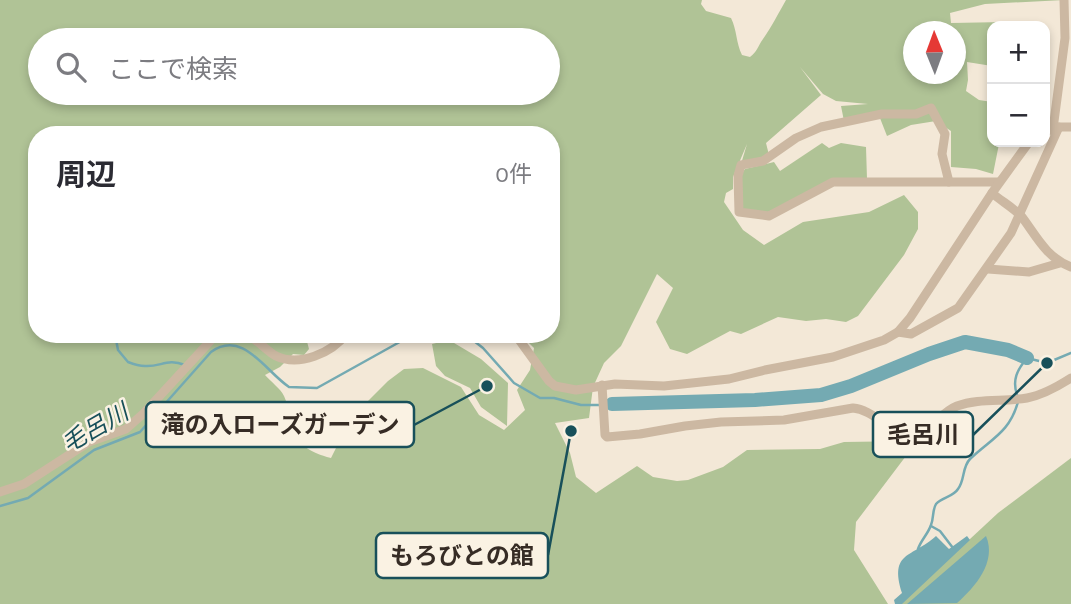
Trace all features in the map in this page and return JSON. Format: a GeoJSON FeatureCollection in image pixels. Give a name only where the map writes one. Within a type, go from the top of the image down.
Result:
{"type":"FeatureCollection","features":[{"type":"Feature","properties":{"kind":"street"},"geometry":{"type":"LineString","coordinates":[[898,332],[911,334],[955,310],[988,269],[1020,215],[1052,130],[1065,38],[1064,0]]}},
{"type":"Feature","properties":{"kind":"street"},"geometry":{"type":"LineString","coordinates":[[949,182],[942,153],[945,134],[931,108],[916,114],[882,114],[808,132],[763,160],[741,166],[738,176],[739,212],[769,216],[834,182],[949,182],[999,182]]}},
{"type":"Feature","properties":{"kind":"street"},"geometry":{"type":"LineString","coordinates":[[1052,130],[1071,127]]}},
{"type":"Feature","properties":{"kind":"street"},"geometry":{"type":"LineString","coordinates":[[521,343],[555,386],[576,390],[664,386],[729,379],[833,357],[884,340],[898,332],[1025,147]]}},
{"type":"Feature","properties":{"kind":"street"},"geometry":{"type":"LineString","coordinates":[[992,193],[1020,215],[1041,247],[1071,267]]}},
{"type":"Feature","properties":{"kind":"street"},"geometry":{"type":"LineString","coordinates":[[988,269],[1029,272],[1060,262]]}},
{"type":"Feature","properties":{"kind":"street"},"geometry":{"type":"LineString","coordinates":[[0,492],[24,484],[89,442],[126,429],[208,343]]}},
{"type":"Feature","properties":{"kind":"street"},"geometry":{"type":"LineString","coordinates":[[261,343],[274,355],[291,360],[324,352],[335,343]]}},
{"type":"Feature","properties":{"kind":"street"},"geometry":{"type":"LineString","coordinates":[[603,388],[607,437],[640,435],[721,422],[784,420],[853,408],[862,409],[903,433],[913,433],[926,431],[945,413],[958,406],[980,401],[1026,398],[1055,388],[1071,378]]}},
{"type":"Feature","properties":{"kind":"green space"},"geometry":{"type":"Polygon","coordinates":[[[0,0],[702,0],[701,4],[706,11],[731,18],[742,55],[750,57],[786,0],[1064,0],[985,4],[950,13],[951,21],[903,21],[903,84],[966,84],[966,23],[987,22],[987,65],[967,62],[966,91],[979,100],[987,101],[987,147],[998,147],[993,174],[976,169],[951,167],[951,131],[936,121],[911,125],[887,136],[878,113],[844,121],[841,106],[868,104],[836,101],[823,94],[800,67],[821,95],[766,143],[769,155],[741,164],[747,144],[733,177],[733,189],[726,193],[724,202],[743,230],[764,245],[803,222],[869,212],[904,195],[918,212],[918,229],[904,255],[858,316],[846,322],[778,317],[741,334],[730,331],[687,354],[670,349],[656,322],[673,288],[657,274],[621,346],[604,363],[593,387],[589,418],[555,423],[570,453],[576,477],[596,493],[637,466],[653,477],[688,480],[723,467],[747,450],[820,449],[844,442],[910,441],[909,452],[856,522],[854,550],[888,604],[0,604],[0,0]]]}},
{"type":"Feature","properties":{"kind":"green space"},"geometry":{"type":"Polygon","coordinates":[[[822,143],[829,148],[841,143],[866,147],[867,179],[833,179],[769,213],[741,210],[740,176],[745,169],[774,162],[780,171],[822,143]]]}},
{"type":"Feature","properties":{"kind":"green space"},"geometry":{"type":"Polygon","coordinates":[[[454,343],[481,359],[508,383],[507,426],[481,407],[470,388],[445,376],[436,366],[432,344],[454,343]]]}},
{"type":"Feature","properties":{"kind":"green space"},"geometry":{"type":"Polygon","coordinates":[[[1071,458],[1071,604],[900,604],[998,513],[1071,458]]]}},
{"type":"Feature","properties":{"kind":"water"},"geometry":{"type":"Polygon","coordinates":[[[936,536],[949,549],[967,536],[970,540],[902,604],[895,604],[894,600],[902,593],[898,569],[901,562],[936,536]]]}},
{"type":"Feature","properties":{"kind":"water"},"geometry":{"type":"Polygon","coordinates":[[[986,536],[989,555],[986,564],[977,582],[957,603],[907,604],[986,536]]]}},
{"type":"Feature","properties":{"kind":"waterway","name":"毛呂川"},"geometry":{"type":"LineString","coordinates":[[612,404],[755,400],[821,395],[965,342],[1008,350],[1027,358]]}},
{"type":"Feature","properties":{"kind":"waterway"},"geometry":{"type":"LineString","coordinates":[[117,343],[118,350],[128,362],[136,365],[151,366],[173,362],[185,365]]}},
{"type":"Feature","properties":{"kind":"waterway","name":"毛呂川"},"geometry":{"type":"LineString","coordinates":[[0,506],[28,498],[94,450],[140,432],[211,352],[223,346],[233,346],[253,355],[289,387],[317,388],[398,343]]}},
{"type":"Feature","properties":{"kind":"waterway","name":"毛呂川"},"geometry":{"type":"LineString","coordinates":[[477,343],[514,383],[540,398],[554,398],[581,405],[601,405]]}},
{"type":"Feature","properties":{"kind":"waterway","name":"毛呂川"},"geometry":{"type":"LineString","coordinates":[[1017,395],[1016,375],[1027,358],[1047,363],[1071,353]]}},
{"type":"Feature","properties":{"kind":"waterway"},"geometry":{"type":"LineString","coordinates":[[918,549],[930,528],[936,504],[958,489],[967,462],[1005,428],[1018,402]]}},
{"type":"Feature","properties":{"kind":"waterway"},"geometry":{"type":"LineString","coordinates":[[931,526],[940,531],[953,548]]}},
{"type":"Feature","properties":{"kind":"place","name":"毛呂川"},"geometry":{"type":"Point","coordinates":[1047,363]}},
{"type":"Feature","properties":{"kind":"place","name":"滝の入ローズガーデン"},"geometry":{"type":"Point","coordinates":[487,386]}},
{"type":"Feature","properties":{"kind":"place","name":"もろびとの館"},"geometry":{"type":"Point","coordinates":[571,431]}}]}
